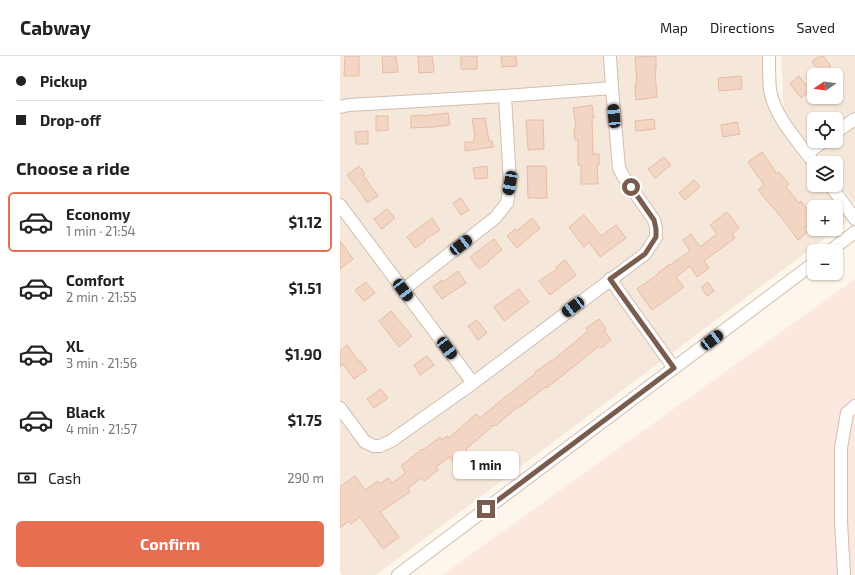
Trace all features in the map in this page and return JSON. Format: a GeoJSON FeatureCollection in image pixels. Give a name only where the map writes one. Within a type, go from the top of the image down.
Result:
{"type":"FeatureCollection","features":[{"type":"Feature","properties":{"kind":"street"},"geometry":{"type":"LineString","coordinates":[[340,408],[365,442],[374,446],[380,446],[391,441],[473,383],[645,254],[656,237],[656,229],[654,220],[623,176],[620,168],[610,56]]}},
{"type":"Feature","properties":{"kind":"street"},"geometry":{"type":"LineString","coordinates":[[769,56],[770,90],[776,107],[783,122],[809,156]]}},
{"type":"Feature","properties":{"kind":"street"},"geometry":{"type":"LineString","coordinates":[[340,106],[612,88]]}},
{"type":"Feature","properties":{"kind":"street"},"geometry":{"type":"LineString","coordinates":[[403,290],[495,218],[507,203],[510,183],[505,96]]}},
{"type":"Feature","properties":{"kind":"street"},"geometry":{"type":"LineString","coordinates":[[843,127],[855,119]]}},
{"type":"Feature","properties":{"kind":"street"},"geometry":{"type":"LineString","coordinates":[[807,153],[814,148]]}},
{"type":"Feature","properties":{"kind":"street"},"geometry":{"type":"LineString","coordinates":[[835,192],[855,219]]}},
{"type":"Feature","properties":{"kind":"street"},"geometry":{"type":"LineString","coordinates":[[340,205],[473,383]]}},
{"type":"Feature","properties":{"kind":"street"},"geometry":{"type":"LineString","coordinates":[[839,244],[855,232]]}},
{"type":"Feature","properties":{"kind":"street"},"geometry":{"type":"LineString","coordinates":[[398,575],[807,268]]}},
{"type":"Feature","properties":{"kind":"street"},"geometry":{"type":"LineString","coordinates":[[610,279],[674,368]]}},
{"type":"Feature","properties":{"kind":"street"},"geometry":{"type":"LineString","coordinates":[[844,575],[841,521],[841,448],[847,413],[855,406]]}},
{"type":"Feature","properties":{"kind":"shaded area"},"geometry":{"type":"Polygon","coordinates":[[[340,56],[762,56],[764,88],[780,129],[807,166],[807,192],[827,192],[833,200],[807,200],[807,236],[828,236],[817,244],[807,244],[807,252],[376,575],[342,575],[340,572],[340,56]]]}},
{"type":"Feature","properties":{"kind":"shaded area"},"geometry":{"type":"Polygon","coordinates":[[[781,56],[855,56],[855,205],[843,189],[843,156],[817,156],[810,148],[843,148],[843,112],[807,112],[807,144],[784,114],[781,56]]]}},
{"type":"Feature","properties":{"kind":"shaded area"},"geometry":{"type":"Polygon","coordinates":[[[843,214],[848,221],[843,225],[843,214]]]}},
{"type":"Feature","properties":{"kind":"shaded area"},"geometry":{"type":"Polygon","coordinates":[[[855,279],[855,575],[442,575],[855,279]]]}},
{"type":"Feature","properties":{"kind":"building"},"geometry":{"type":"Polygon","coordinates":[[[345,56],[359,56],[359,76],[344,76],[345,56]]]}},
{"type":"Feature","properties":{"kind":"building"},"geometry":{"type":"Polygon","coordinates":[[[382,56],[396,56],[398,72],[383,73],[382,56]]]}},
{"type":"Feature","properties":{"kind":"building"},"geometry":{"type":"Polygon","coordinates":[[[418,56],[432,56],[434,72],[419,73],[418,56]]]}},
{"type":"Feature","properties":{"kind":"building"},"geometry":{"type":"Polygon","coordinates":[[[461,56],[477,56],[477,69],[461,69],[461,56]]]}},
{"type":"Feature","properties":{"kind":"building"},"geometry":{"type":"Polygon","coordinates":[[[501,56],[516,56],[517,66],[502,67],[501,56]]]}},
{"type":"Feature","properties":{"kind":"building"},"geometry":{"type":"Polygon","coordinates":[[[656,56],[655,70],[657,97],[636,100],[635,84],[637,84],[635,57],[656,56]]]}},
{"type":"Feature","properties":{"kind":"building"},"geometry":{"type":"Polygon","coordinates":[[[819,56],[823,56],[831,66],[829,68],[817,68],[812,62],[819,56]]]}},
{"type":"Feature","properties":{"kind":"building"},"geometry":{"type":"Polygon","coordinates":[[[741,76],[742,89],[719,91],[718,78],[741,76]]]}},
{"type":"Feature","properties":{"kind":"building"},"geometry":{"type":"Polygon","coordinates":[[[799,76],[807,86],[807,93],[801,98],[790,84],[799,76]]]}},
{"type":"Feature","properties":{"kind":"building"},"geometry":{"type":"Polygon","coordinates":[[[592,105],[594,118],[592,118],[593,154],[599,154],[599,165],[597,165],[598,184],[581,184],[581,165],[578,165],[578,140],[575,140],[574,128],[576,128],[573,108],[592,105]]]}},
{"type":"Feature","properties":{"kind":"building"},"geometry":{"type":"Polygon","coordinates":[[[448,113],[450,125],[411,128],[411,116],[448,113]]]}},
{"type":"Feature","properties":{"kind":"building"},"geometry":{"type":"Polygon","coordinates":[[[376,116],[388,116],[388,130],[376,131],[376,116]]]}},
{"type":"Feature","properties":{"kind":"building"},"geometry":{"type":"Polygon","coordinates":[[[485,118],[489,141],[492,141],[493,147],[465,151],[465,142],[474,142],[475,136],[472,119],[485,118]]]}},
{"type":"Feature","properties":{"kind":"building"},"geometry":{"type":"Polygon","coordinates":[[[654,119],[655,129],[636,131],[635,121],[654,119]]]}},
{"type":"Feature","properties":{"kind":"building"},"geometry":{"type":"Polygon","coordinates":[[[526,120],[543,120],[544,149],[528,150],[526,120]]]}},
{"type":"Feature","properties":{"kind":"building"},"geometry":{"type":"Polygon","coordinates":[[[737,122],[740,134],[723,137],[721,125],[737,122]]]}},
{"type":"Feature","properties":{"kind":"building"},"geometry":{"type":"Polygon","coordinates":[[[368,131],[368,144],[356,144],[355,132],[368,131]]]}},
{"type":"Feature","properties":{"kind":"building"},"geometry":{"type":"Polygon","coordinates":[[[762,152],[777,174],[779,172],[789,184],[786,187],[799,203],[801,201],[807,209],[807,226],[804,228],[807,232],[798,240],[758,190],[764,185],[748,162],[762,152]]]}},
{"type":"Feature","properties":{"kind":"building"},"geometry":{"type":"Polygon","coordinates":[[[664,157],[671,165],[655,178],[648,169],[664,157]]]}},
{"type":"Feature","properties":{"kind":"building"},"geometry":{"type":"Polygon","coordinates":[[[359,166],[365,174],[363,175],[378,196],[367,203],[347,175],[359,166]]]}},
{"type":"Feature","properties":{"kind":"building"},"geometry":{"type":"Polygon","coordinates":[[[487,166],[488,178],[475,179],[473,168],[487,166]]]}},
{"type":"Feature","properties":{"kind":"building"},"geometry":{"type":"Polygon","coordinates":[[[527,166],[546,166],[547,198],[528,198],[527,166]]]}},
{"type":"Feature","properties":{"kind":"building"},"geometry":{"type":"Polygon","coordinates":[[[694,180],[700,187],[685,200],[679,193],[694,180]]]}},
{"type":"Feature","properties":{"kind":"building"},"geometry":{"type":"Polygon","coordinates":[[[461,198],[469,210],[461,215],[453,203],[461,198]]]}},
{"type":"Feature","properties":{"kind":"building"},"geometry":{"type":"Polygon","coordinates":[[[387,209],[395,218],[382,229],[374,219],[387,209]]]}},
{"type":"Feature","properties":{"kind":"building"},"geometry":{"type":"Polygon","coordinates":[[[727,212],[739,228],[732,234],[735,238],[704,261],[709,268],[697,277],[690,266],[676,277],[684,287],[652,310],[637,289],[690,251],[683,240],[691,234],[700,247],[717,234],[710,225],[727,212]]]}},
{"type":"Feature","properties":{"kind":"building"},"geometry":{"type":"Polygon","coordinates":[[[584,215],[601,236],[616,225],[626,238],[600,257],[589,242],[584,247],[569,227],[584,215]]]}},
{"type":"Feature","properties":{"kind":"building"},"geometry":{"type":"Polygon","coordinates":[[[432,218],[440,230],[424,240],[425,241],[415,248],[407,237],[432,218]]]}},
{"type":"Feature","properties":{"kind":"building"},"geometry":{"type":"Polygon","coordinates":[[[532,218],[540,228],[517,248],[507,236],[515,229],[517,231],[532,218]]]}},
{"type":"Feature","properties":{"kind":"building"},"geometry":{"type":"Polygon","coordinates":[[[494,239],[502,250],[479,269],[470,257],[494,239]]]}},
{"type":"Feature","properties":{"kind":"building"},"geometry":{"type":"Polygon","coordinates":[[[340,241],[353,259],[340,269],[340,241]]]}},
{"type":"Feature","properties":{"kind":"building"},"geometry":{"type":"Polygon","coordinates":[[[565,260],[576,275],[550,295],[539,281],[557,269],[556,267],[565,260]]]}},
{"type":"Feature","properties":{"kind":"building"},"geometry":{"type":"Polygon","coordinates":[[[458,271],[466,283],[442,299],[433,287],[458,271]]]}},
{"type":"Feature","properties":{"kind":"building"},"geometry":{"type":"Polygon","coordinates":[[[366,282],[375,293],[364,301],[355,290],[366,282]]]}},
{"type":"Feature","properties":{"kind":"building"},"geometry":{"type":"Polygon","coordinates":[[[708,282],[714,291],[707,296],[701,287],[708,282]]]}},
{"type":"Feature","properties":{"kind":"building"},"geometry":{"type":"Polygon","coordinates":[[[519,289],[529,302],[504,321],[494,307],[519,289]]]}},
{"type":"Feature","properties":{"kind":"building"},"geometry":{"type":"Polygon","coordinates":[[[391,311],[412,336],[399,347],[379,321],[391,311]]]}},
{"type":"Feature","properties":{"kind":"building"},"geometry":{"type":"Polygon","coordinates":[[[599,319],[611,340],[601,348],[599,346],[562,376],[546,388],[545,387],[520,407],[519,406],[495,426],[494,425],[453,461],[449,457],[436,467],[438,470],[424,481],[421,478],[408,488],[410,492],[380,512],[399,537],[383,549],[360,517],[351,524],[349,521],[340,528],[340,487],[355,476],[365,490],[378,481],[380,484],[388,478],[392,483],[406,473],[401,466],[422,449],[423,450],[440,437],[442,440],[447,436],[449,438],[476,414],[480,418],[536,373],[535,372],[552,361],[588,331],[586,328],[599,319]]]}},
{"type":"Feature","properties":{"kind":"building"},"geometry":{"type":"Polygon","coordinates":[[[477,320],[487,333],[478,340],[468,326],[477,320]]]}},
{"type":"Feature","properties":{"kind":"building"},"geometry":{"type":"Polygon","coordinates":[[[347,345],[359,362],[360,361],[367,370],[354,379],[343,364],[340,366],[340,351],[347,345]]]}},
{"type":"Feature","properties":{"kind":"building"},"geometry":{"type":"Polygon","coordinates":[[[427,356],[434,365],[420,375],[414,365],[427,356]]]}},
{"type":"Feature","properties":{"kind":"building"},"geometry":{"type":"Polygon","coordinates":[[[381,389],[388,398],[374,408],[367,399],[381,389]]]}},
{"type":"Feature","properties":{"kind":"route"},"geometry":{"type":"LineString","coordinates":[[486,509],[674,368],[610,279],[645,254],[656,237],[654,220],[631,187]]}}]}
